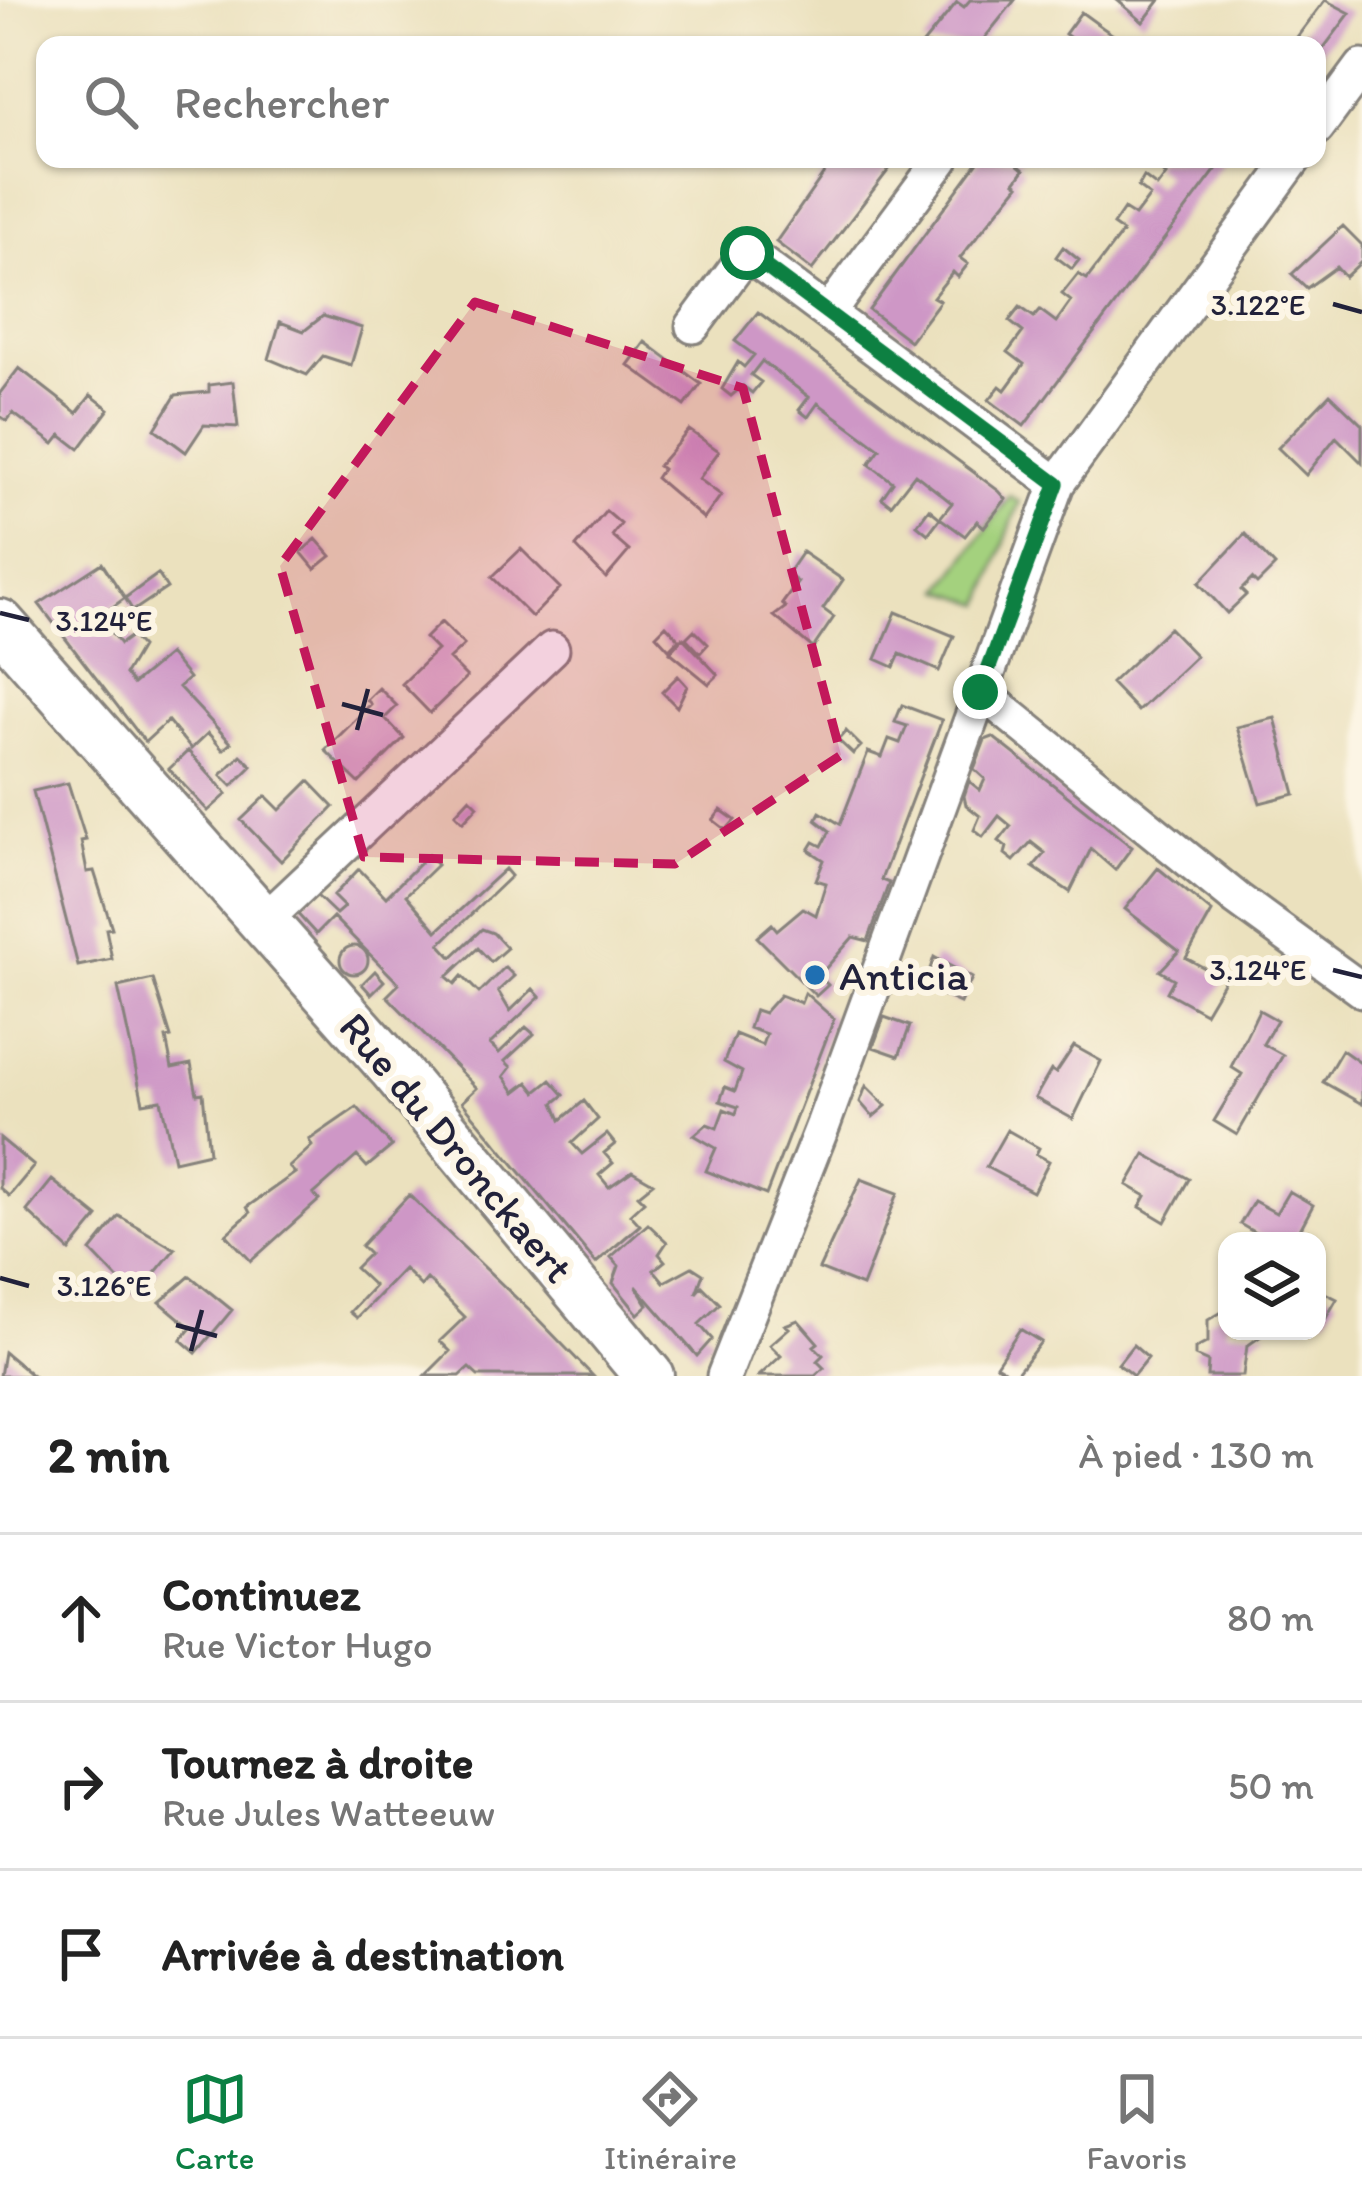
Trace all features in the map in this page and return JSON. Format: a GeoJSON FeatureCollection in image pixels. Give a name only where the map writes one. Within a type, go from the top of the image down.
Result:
{"type":"FeatureCollection","features":[{"type":"Feature","properties":{"kind":"main road","name":"Rue du Dronckaert"},"geometry":{"type":"LineString","coordinates":[[0,624],[264,921],[649,1376]]}},
{"type":"Feature","properties":{"kind":"street"},"geometry":{"type":"LineString","coordinates":[[1326,116],[1362,67]]}},
{"type":"Feature","properties":{"kind":"street"},"geometry":{"type":"LineString","coordinates":[[828,313],[935,168]]}},
{"type":"Feature","properties":{"kind":"street"},"geometry":{"type":"LineString","coordinates":[[724,1376],[1057,484],[1287,168]]}},
{"type":"Feature","properties":{"kind":"street"},"geometry":{"type":"LineString","coordinates":[[693,326],[747,253],[1057,484]]}},
{"type":"Feature","properties":{"kind":"street"},"geometry":{"type":"LineString","coordinates":[[264,921],[552,649]]}},
{"type":"Feature","properties":{"kind":"street"},"geometry":{"type":"LineString","coordinates":[[980,692],[1237,898],[1362,990]]}},
{"type":"Feature","properties":{"kind":"highlighted area"},"geometry":{"type":"Polygon","coordinates":[[[475,302],[743,388],[841,755],[675,864],[364,857],[280,566],[475,302]]]}},
{"type":"Feature","properties":{"kind":"green space"},"geometry":{"type":"Polygon","coordinates":[[[1010,496],[1019,502],[983,604],[942,590],[1010,496]]]}},
{"type":"Feature","properties":{"kind":"building"},"geometry":{"type":"Polygon","coordinates":[[[970,0],[1015,0],[986,36],[929,36],[957,2],[964,7],[970,0]]]}},
{"type":"Feature","properties":{"kind":"building"},"geometry":{"type":"Polygon","coordinates":[[[1117,0],[1160,0],[1143,22],[1117,0]]]}},
{"type":"Feature","properties":{"kind":"building"},"geometry":{"type":"Polygon","coordinates":[[[1325,0],[1350,13],[1326,45],[1326,36],[1298,36],[1325,0]]]}},
{"type":"Feature","properties":{"kind":"building"},"geometry":{"type":"Polygon","coordinates":[[[1081,12],[1115,36],[1068,36],[1081,12]]]}},
{"type":"Feature","properties":{"kind":"building"},"geometry":{"type":"Polygon","coordinates":[[[828,168],[890,168],[812,270],[776,242],[828,168]]]}},
{"type":"Feature","properties":{"kind":"building"},"geometry":{"type":"Polygon","coordinates":[[[973,168],[1024,170],[1015,182],[1019,185],[960,258],[968,264],[958,277],[953,272],[933,297],[940,301],[910,341],[869,310],[973,168]]]}},
{"type":"Feature","properties":{"kind":"building"},"geometry":{"type":"Polygon","coordinates":[[[1157,168],[1217,168],[1024,426],[989,400],[1000,386],[1005,390],[1024,364],[1008,352],[1023,332],[1009,321],[1020,307],[1034,317],[1040,310],[1056,322],[1071,301],[1062,294],[1078,274],[1087,279],[1123,232],[1113,225],[1124,209],[1135,216],[1150,196],[1138,187],[1144,177],[1157,187],[1166,175],[1157,168]]]}},
{"type":"Feature","properties":{"kind":"building"},"geometry":{"type":"Polygon","coordinates":[[[1343,226],[1362,245],[1362,261],[1345,277],[1336,267],[1307,288],[1292,274],[1343,226]]]}},
{"type":"Feature","properties":{"kind":"building"},"geometry":{"type":"Polygon","coordinates":[[[1063,247],[1079,260],[1072,269],[1056,257],[1063,247]]]}},
{"type":"Feature","properties":{"kind":"building"},"geometry":{"type":"Polygon","coordinates":[[[758,312],[999,491],[1006,499],[984,527],[977,521],[965,536],[940,518],[952,503],[915,474],[891,505],[882,498],[893,482],[869,464],[880,449],[818,403],[808,417],[799,410],[809,397],[762,361],[751,375],[761,382],[752,393],[743,386],[731,396],[722,389],[738,362],[744,367],[754,355],[735,341],[758,312]]]}},
{"type":"Feature","properties":{"kind":"building"},"geometry":{"type":"Polygon","coordinates":[[[323,316],[362,328],[351,365],[323,356],[307,375],[269,359],[280,322],[304,331],[323,316]]]}},
{"type":"Feature","properties":{"kind":"building"},"geometry":{"type":"Polygon","coordinates":[[[645,342],[701,384],[685,406],[628,365],[645,342]]]}},
{"type":"Feature","properties":{"kind":"building"},"geometry":{"type":"Polygon","coordinates":[[[19,368],[77,413],[91,395],[109,409],[79,449],[61,435],[54,444],[13,413],[7,421],[0,416],[0,393],[19,368]]]}},
{"type":"Feature","properties":{"kind":"building"},"geometry":{"type":"Polygon","coordinates":[[[233,382],[238,427],[204,425],[186,452],[155,429],[176,395],[209,392],[209,385],[233,382]]]}},
{"type":"Feature","properties":{"kind":"building"},"geometry":{"type":"Polygon","coordinates":[[[1330,394],[1362,425],[1362,463],[1336,437],[1306,475],[1278,448],[1330,394]]]}},
{"type":"Feature","properties":{"kind":"building"},"geometry":{"type":"Polygon","coordinates":[[[689,430],[719,451],[699,479],[721,495],[704,519],[656,478],[662,469],[658,466],[689,430]]]}},
{"type":"Feature","properties":{"kind":"building"},"geometry":{"type":"Polygon","coordinates":[[[929,509],[940,518],[928,534],[917,525],[929,509]]]}},
{"type":"Feature","properties":{"kind":"building"},"geometry":{"type":"Polygon","coordinates":[[[606,511],[621,524],[612,536],[629,551],[606,578],[576,547],[606,511]]]}},
{"type":"Feature","properties":{"kind":"building"},"geometry":{"type":"Polygon","coordinates":[[[1245,534],[1275,566],[1257,584],[1252,579],[1241,590],[1246,595],[1227,613],[1199,583],[1245,534]]]}},
{"type":"Feature","properties":{"kind":"building"},"geometry":{"type":"Polygon","coordinates":[[[316,539],[331,556],[315,569],[301,552],[316,539]]]}},
{"type":"Feature","properties":{"kind":"building"},"geometry":{"type":"Polygon","coordinates":[[[521,549],[560,588],[532,617],[492,577],[521,549]]]}},
{"type":"Feature","properties":{"kind":"building"},"geometry":{"type":"Polygon","coordinates":[[[802,552],[843,580],[823,609],[834,617],[813,648],[774,616],[786,607],[782,604],[798,582],[787,574],[802,552]]]}},
{"type":"Feature","properties":{"kind":"building"},"geometry":{"type":"Polygon","coordinates":[[[102,563],[125,598],[99,617],[120,644],[131,636],[141,647],[125,674],[133,684],[169,654],[189,678],[179,687],[231,743],[223,750],[208,733],[191,749],[168,721],[145,742],[39,604],[102,563]]]}},
{"type":"Feature","properties":{"kind":"building"},"geometry":{"type":"Polygon","coordinates":[[[158,574],[167,588],[133,611],[125,598],[158,574]]]}},
{"type":"Feature","properties":{"kind":"building"},"geometry":{"type":"Polygon","coordinates":[[[896,612],[954,636],[939,671],[900,654],[894,667],[876,659],[896,612]]]}},
{"type":"Feature","properties":{"kind":"building"},"geometry":{"type":"Polygon","coordinates":[[[441,622],[464,645],[449,659],[467,677],[430,713],[402,684],[437,650],[425,638],[441,622]]]}},
{"type":"Feature","properties":{"kind":"building"},"geometry":{"type":"Polygon","coordinates":[[[666,625],[679,639],[669,649],[656,635],[666,625]]]}},
{"type":"Feature","properties":{"kind":"building"},"geometry":{"type":"Polygon","coordinates":[[[1169,628],[1196,656],[1138,711],[1111,683],[1169,628]]]}},
{"type":"Feature","properties":{"kind":"building"},"geometry":{"type":"Polygon","coordinates":[[[694,630],[708,644],[700,653],[686,638],[694,630]]]}},
{"type":"Feature","properties":{"kind":"building"},"geometry":{"type":"Polygon","coordinates":[[[683,638],[718,675],[709,684],[670,652],[683,638]]]}},
{"type":"Feature","properties":{"kind":"building"},"geometry":{"type":"Polygon","coordinates":[[[678,676],[687,686],[677,707],[662,692],[678,676]]]}},
{"type":"Feature","properties":{"kind":"building"},"geometry":{"type":"Polygon","coordinates":[[[379,688],[397,706],[385,718],[404,738],[359,783],[325,750],[371,704],[367,700],[379,688]]]}},
{"type":"Feature","properties":{"kind":"building"},"geometry":{"type":"Polygon","coordinates":[[[902,705],[942,720],[881,880],[889,883],[868,941],[853,937],[819,976],[828,985],[816,996],[757,937],[772,924],[777,930],[803,908],[816,915],[826,883],[816,880],[824,860],[809,850],[814,842],[822,846],[830,831],[816,820],[820,812],[840,824],[868,752],[882,757],[889,739],[900,743],[907,726],[895,722],[902,705]]]}},
{"type":"Feature","properties":{"kind":"building"},"geometry":{"type":"Polygon","coordinates":[[[1275,718],[1295,794],[1260,803],[1237,727],[1275,718]]]}},
{"type":"Feature","properties":{"kind":"building"},"geometry":{"type":"Polygon","coordinates":[[[846,731],[861,746],[853,754],[838,740],[846,731]]]}},
{"type":"Feature","properties":{"kind":"building"},"geometry":{"type":"Polygon","coordinates":[[[993,737],[1132,847],[1115,870],[1091,849],[1070,892],[1033,867],[1045,853],[1031,842],[1014,861],[1005,854],[1007,847],[999,841],[1011,826],[999,816],[983,837],[974,830],[980,816],[966,805],[964,796],[969,781],[980,790],[985,779],[974,769],[985,740],[993,737]]]}},
{"type":"Feature","properties":{"kind":"building"},"geometry":{"type":"Polygon","coordinates":[[[188,751],[227,794],[208,811],[169,769],[188,751]]]}},
{"type":"Feature","properties":{"kind":"building"},"geometry":{"type":"Polygon","coordinates":[[[241,755],[252,766],[232,786],[221,775],[241,755]]]}},
{"type":"Feature","properties":{"kind":"building"},"geometry":{"type":"Polygon","coordinates":[[[309,781],[334,807],[281,861],[241,820],[266,796],[280,810],[309,781]]]}},
{"type":"Feature","properties":{"kind":"building"},"geometry":{"type":"Polygon","coordinates":[[[68,783],[86,840],[81,841],[87,872],[94,871],[112,928],[106,929],[112,959],[78,966],[33,791],[68,783]]]}},
{"type":"Feature","properties":{"kind":"building"},"geometry":{"type":"Polygon","coordinates":[[[470,798],[478,806],[463,822],[455,814],[470,798]]]}},
{"type":"Feature","properties":{"kind":"building"},"geometry":{"type":"Polygon","coordinates":[[[721,810],[735,820],[726,830],[713,820],[721,810]]]}},
{"type":"Feature","properties":{"kind":"building"},"geometry":{"type":"Polygon","coordinates":[[[428,855],[437,865],[406,895],[437,931],[505,869],[511,876],[440,944],[452,957],[482,929],[493,933],[507,948],[491,962],[478,948],[447,977],[455,984],[462,976],[479,993],[505,967],[514,976],[498,991],[510,1011],[533,989],[540,997],[490,1044],[499,1053],[526,1027],[534,1034],[505,1061],[511,1067],[504,1076],[515,1092],[528,1082],[536,1092],[551,1080],[564,1095],[554,1103],[561,1120],[584,1101],[598,1119],[572,1143],[582,1154],[607,1134],[615,1144],[604,1153],[613,1163],[599,1175],[609,1187],[632,1171],[653,1183],[638,1195],[644,1201],[630,1214],[640,1225],[596,1263],[462,1102],[477,1088],[387,996],[399,984],[333,917],[316,934],[295,911],[314,893],[336,914],[344,907],[333,896],[359,869],[386,897],[428,855]]]}},
{"type":"Feature","properties":{"kind":"building"},"geometry":{"type":"Polygon","coordinates":[[[1158,868],[1212,912],[1186,958],[1225,979],[1205,1013],[1167,992],[1174,979],[1160,971],[1179,951],[1125,909],[1158,868]]]}},
{"type":"Feature","properties":{"kind":"building"},"geometry":{"type":"Polygon","coordinates":[[[354,946],[364,950],[368,960],[364,970],[354,974],[344,970],[340,960],[344,950],[354,946]]]}},
{"type":"Feature","properties":{"kind":"building"},"geometry":{"type":"Polygon","coordinates":[[[934,957],[972,978],[960,1003],[924,987],[934,957]]]}},
{"type":"Feature","properties":{"kind":"building"},"geometry":{"type":"Polygon","coordinates":[[[375,971],[384,981],[371,994],[362,984],[375,971]]]}},
{"type":"Feature","properties":{"kind":"building"},"geometry":{"type":"Polygon","coordinates":[[[153,979],[171,1037],[166,1038],[172,1068],[191,1064],[197,1094],[203,1093],[209,1153],[174,1161],[161,1100],[143,1103],[118,987],[153,979]]]}},
{"type":"Feature","properties":{"kind":"building"},"geometry":{"type":"Polygon","coordinates":[[[805,993],[834,1019],[766,1195],[706,1171],[716,1148],[694,1135],[707,1124],[717,1128],[724,1109],[736,1114],[738,1107],[720,1101],[725,1087],[735,1091],[742,1072],[724,1062],[735,1034],[762,1045],[766,1034],[749,1028],[755,1010],[764,1013],[780,995],[801,1003],[805,993]]]}},
{"type":"Feature","properties":{"kind":"building"},"geometry":{"type":"Polygon","coordinates":[[[1259,1010],[1277,1020],[1263,1044],[1283,1055],[1237,1135],[1214,1121],[1242,1074],[1231,1067],[1259,1010]]]}},
{"type":"Feature","properties":{"kind":"building"},"geometry":{"type":"Polygon","coordinates":[[[884,1017],[910,1026],[899,1056],[873,1047],[884,1017]]]}},
{"type":"Feature","properties":{"kind":"building"},"geometry":{"type":"Polygon","coordinates":[[[1074,1046],[1101,1061],[1073,1119],[1035,1098],[1051,1070],[1056,1073],[1074,1046]]]}},
{"type":"Feature","properties":{"kind":"building"},"geometry":{"type":"Polygon","coordinates":[[[1342,1050],[1362,1064],[1362,1104],[1323,1082],[1342,1050]]]}},
{"type":"Feature","properties":{"kind":"building"},"geometry":{"type":"Polygon","coordinates":[[[866,1086],[886,1106],[873,1117],[860,1102],[866,1086]]]}},
{"type":"Feature","properties":{"kind":"building"},"geometry":{"type":"Polygon","coordinates":[[[357,1107],[392,1146],[367,1167],[357,1156],[314,1194],[319,1200],[251,1261],[226,1234],[250,1213],[247,1207],[295,1173],[289,1167],[312,1146],[309,1140],[357,1107]]]}},
{"type":"Feature","properties":{"kind":"building"},"geometry":{"type":"Polygon","coordinates":[[[1007,1130],[1039,1148],[1036,1154],[1049,1161],[1033,1192],[986,1167],[1007,1130]]]}},
{"type":"Feature","properties":{"kind":"building"},"geometry":{"type":"Polygon","coordinates":[[[0,1138],[34,1166],[9,1196],[0,1188],[0,1138]]]}},
{"type":"Feature","properties":{"kind":"building"},"geometry":{"type":"Polygon","coordinates":[[[1145,1154],[1189,1179],[1165,1222],[1140,1207],[1146,1196],[1127,1185],[1145,1154]]]}},
{"type":"Feature","properties":{"kind":"building"},"geometry":{"type":"Polygon","coordinates":[[[861,1179],[898,1193],[862,1286],[819,1269],[861,1179]]]}},
{"type":"Feature","properties":{"kind":"building"},"geometry":{"type":"Polygon","coordinates":[[[52,1180],[98,1217],[70,1251],[27,1211],[52,1180]]]}},
{"type":"Feature","properties":{"kind":"building"},"geometry":{"type":"Polygon","coordinates":[[[1289,1191],[1313,1205],[1299,1232],[1254,1232],[1240,1224],[1254,1201],[1276,1213],[1289,1191]]]}},
{"type":"Feature","properties":{"kind":"building"},"geometry":{"type":"Polygon","coordinates":[[[409,1195],[593,1376],[478,1376],[469,1368],[460,1376],[425,1376],[450,1351],[440,1341],[465,1317],[427,1279],[421,1286],[404,1269],[357,1318],[350,1312],[374,1286],[355,1268],[369,1254],[361,1246],[409,1195]]]}},
{"type":"Feature","properties":{"kind":"building"},"geometry":{"type":"Polygon","coordinates":[[[119,1216],[175,1249],[135,1297],[91,1251],[119,1216]]]}},
{"type":"Feature","properties":{"kind":"building"},"geometry":{"type":"Polygon","coordinates":[[[648,1224],[667,1242],[659,1254],[665,1261],[654,1270],[664,1282],[692,1267],[703,1274],[696,1293],[702,1286],[720,1304],[699,1324],[712,1339],[697,1356],[636,1286],[648,1305],[638,1314],[613,1283],[619,1266],[611,1257],[648,1224]]]}},
{"type":"Feature","properties":{"kind":"building"},"geometry":{"type":"Polygon","coordinates":[[[190,1276],[232,1310],[196,1353],[181,1340],[191,1328],[160,1302],[190,1276]]]}},
{"type":"Feature","properties":{"kind":"building"},"geometry":{"type":"Polygon","coordinates":[[[1326,1294],[1337,1299],[1326,1318],[1326,1294]]]}},
{"type":"Feature","properties":{"kind":"building"},"geometry":{"type":"Polygon","coordinates":[[[1218,1314],[1218,1340],[1255,1340],[1247,1346],[1243,1376],[1207,1376],[1208,1362],[1195,1356],[1195,1349],[1208,1342],[1208,1320],[1218,1314]]]}},
{"type":"Feature","properties":{"kind":"building"},"geometry":{"type":"Polygon","coordinates":[[[798,1320],[818,1343],[814,1346],[823,1355],[817,1361],[824,1368],[815,1376],[759,1376],[781,1356],[770,1345],[789,1328],[785,1325],[798,1320]]]}},
{"type":"Feature","properties":{"kind":"building"},"geometry":{"type":"Polygon","coordinates":[[[1020,1329],[1041,1342],[1014,1376],[996,1365],[1020,1329]]]}},
{"type":"Feature","properties":{"kind":"building"},"geometry":{"type":"Polygon","coordinates":[[[1133,1345],[1148,1358],[1133,1376],[1118,1364],[1133,1345]]]}},
{"type":"Feature","properties":{"kind":"building"},"geometry":{"type":"Polygon","coordinates":[[[4,1352],[33,1376],[0,1376],[4,1352]]]}},
{"type":"Feature","properties":{"kind":"place","name":"Anticia"},"geometry":{"type":"Point","coordinates":[815,975]}},
{"type":"Feature","properties":{"kind":"route"},"geometry":{"type":"LineString","coordinates":[[747,253],[1057,484],[980,692]]}}]}
